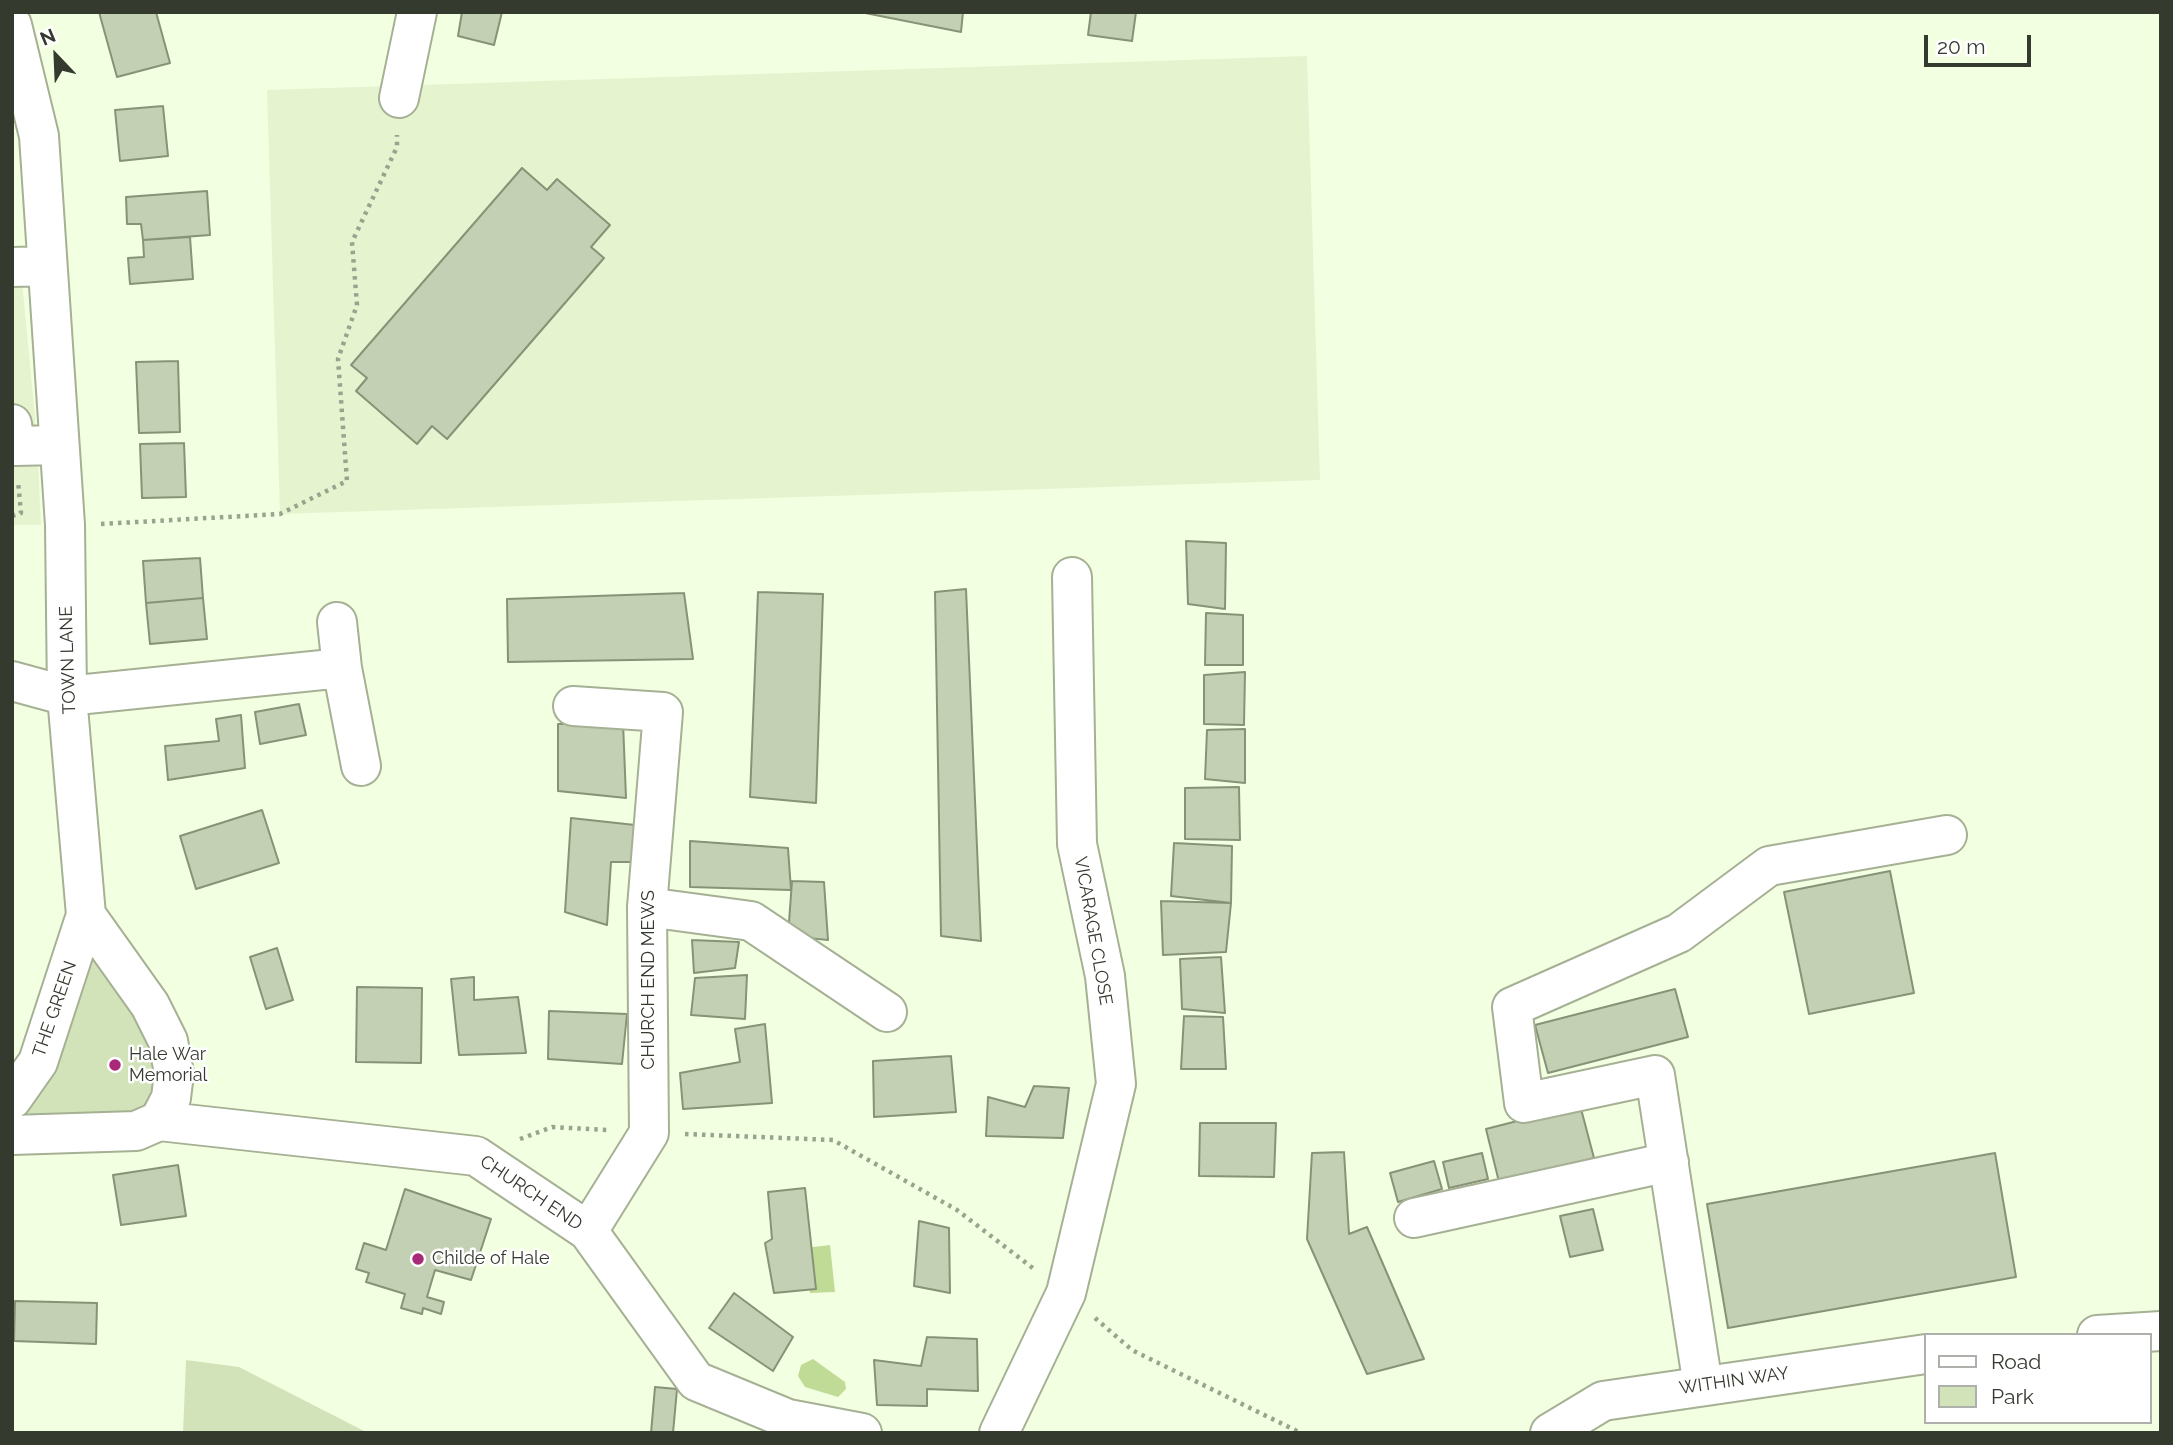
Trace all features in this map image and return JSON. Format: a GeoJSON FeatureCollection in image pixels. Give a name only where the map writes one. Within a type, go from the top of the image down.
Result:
{"type":"FeatureCollection","features":[{"type":"Feature","properties":{"kind":"street"},"geometry":{"type":"LineString","coordinates":[[399,98],[417,12]]}},
{"type":"Feature","properties":{"kind":"street","name":"TOWN LANE"},"geometry":{"type":"LineString","coordinates":[[12,26],[39,136],[30,266],[59,445],[65,525],[67,696],[86,915]]}},
{"type":"Feature","properties":{"kind":"street"},"geometry":{"type":"LineString","coordinates":[[12,424],[15,446],[59,445]]}},
{"type":"Feature","properties":{"kind":"street","name":"VICARAGE CLOSE"},"geometry":{"type":"LineString","coordinates":[[999,1433],[1066,1293],[1116,1084],[1105,976],[1077,844],[1072,577]]}},
{"type":"Feature","properties":{"kind":"street"},"geometry":{"type":"LineString","coordinates":[[337,622],[342,668],[361,766]]}},
{"type":"Feature","properties":{"kind":"street"},"geometry":{"type":"LineString","coordinates":[[12,681],[67,696],[342,668]]}},
{"type":"Feature","properties":{"kind":"street","name":"CHURCH END MEWS"},"geometry":{"type":"LineString","coordinates":[[573,706],[663,712],[647,907],[649,1133]]}},
{"type":"Feature","properties":{"kind":"street"},"geometry":{"type":"LineString","coordinates":[[1703,1386],[1655,1075],[1524,1103],[1512,1007],[1679,933],[1769,866],[1947,835]]}},
{"type":"Feature","properties":{"kind":"street"},"geometry":{"type":"LineString","coordinates":[[647,907],[751,920],[887,1012]]}},
{"type":"Feature","properties":{"kind":"street"},"geometry":{"type":"LineString","coordinates":[[12,1135],[135,1131],[159,1121],[171,1098],[174,1073],[168,1041],[150,1005],[86,915]]}},
{"type":"Feature","properties":{"kind":"street","name":"THE GREEN"},"geometry":{"type":"LineString","coordinates":[[12,1099],[38,1062],[86,915]]}},
{"type":"Feature","properties":{"kind":"street","name":"CHURCH END"},"geometry":{"type":"LineString","coordinates":[[159,1121],[476,1156],[588,1231],[696,1381],[788,1419],[862,1433]]}},
{"type":"Feature","properties":{"kind":"street"},"geometry":{"type":"LineString","coordinates":[[588,1231],[649,1133]]}},
{"type":"Feature","properties":{"kind":"street"},"geometry":{"type":"LineString","coordinates":[[1414,1218],[1669,1162]]}},
{"type":"Feature","properties":{"kind":"street"},"geometry":{"type":"LineString","coordinates":[[2129,1333],[2161,1331]]}},
{"type":"Feature","properties":{"kind":"street","name":"WITHIN WAY"},"geometry":{"type":"LineString","coordinates":[[1550,1433],[1603,1401],[1924,1354]]}},
{"type":"Feature","properties":{"kind":"path"},"geometry":{"type":"LineString","coordinates":[[65,525],[280,514],[347,481],[338,359],[356,305],[352,242],[397,147],[399,98]]}},
{"type":"Feature","properties":{"kind":"path"},"geometry":{"type":"LineString","coordinates":[[12,516],[21,513]]}},
{"type":"Feature","properties":{"kind":"path"},"geometry":{"type":"LineString","coordinates":[[476,1156],[552,1127],[833,1140],[957,1210],[1066,1293],[1132,1350],[1301,1433]]}},
{"type":"Feature","properties":{"kind":"shaded area"},"geometry":{"type":"Polygon","coordinates":[[[1307,56],[1320,480],[280,514],[267,90],[1307,56]]]}},
{"type":"Feature","properties":{"kind":"shaded area"},"geometry":{"type":"Polygon","coordinates":[[[12,280],[22,281],[37,437],[41,525],[12,525],[12,280]]]}},
{"type":"Feature","properties":{"kind":"shaded area"},"geometry":{"type":"Polygon","coordinates":[[[830,1245],[835,1292],[810,1293],[805,1248],[830,1245]]]}},
{"type":"Feature","properties":{"kind":"shaded area"},"geometry":{"type":"Polygon","coordinates":[[[813,1359],[845,1382],[846,1389],[838,1397],[805,1387],[798,1376],[801,1365],[813,1359]]]}},
{"type":"Feature","properties":{"kind":"green space"},"geometry":{"type":"Polygon","coordinates":[[[86,915],[150,1005],[159,1121],[12,1135],[86,915]]]}},
{"type":"Feature","properties":{"kind":"green space"},"geometry":{"type":"Polygon","coordinates":[[[186,1360],[239,1367],[368,1433],[183,1433],[186,1360]]]}},
{"type":"Feature","properties":{"kind":"building"},"geometry":{"type":"Polygon","coordinates":[[[99,12],[156,12],[170,63],[117,77],[99,12]]]}},
{"type":"Feature","properties":{"kind":"building"},"geometry":{"type":"Polygon","coordinates":[[[462,12],[502,12],[494,45],[458,36],[462,12]]]}},
{"type":"Feature","properties":{"kind":"building"},"geometry":{"type":"Polygon","coordinates":[[[860,12],[963,12],[961,32],[860,12]]]}},
{"type":"Feature","properties":{"kind":"building"},"geometry":{"type":"Polygon","coordinates":[[[1091,12],[1136,12],[1132,41],[1088,35],[1091,12]]]}},
{"type":"Feature","properties":{"kind":"building"},"geometry":{"type":"Polygon","coordinates":[[[163,106],[168,156],[120,161],[115,110],[163,106]]]}},
{"type":"Feature","properties":{"kind":"building"},"geometry":{"type":"Polygon","coordinates":[[[522,168],[547,190],[557,179],[610,225],[591,247],[604,258],[447,439],[432,426],[417,444],[356,391],[367,378],[351,365],[522,168]]]}},
{"type":"Feature","properties":{"kind":"building"},"geometry":{"type":"Polygon","coordinates":[[[207,191],[210,235],[143,240],[141,224],[127,224],[126,197],[207,191]]]}},
{"type":"Feature","properties":{"kind":"building"},"geometry":{"type":"Polygon","coordinates":[[[190,237],[193,279],[130,284],[128,258],[144,257],[143,240],[190,237]]]}},
{"type":"Feature","properties":{"kind":"building"},"geometry":{"type":"Polygon","coordinates":[[[178,361],[180,432],[139,433],[136,362],[178,361]]]}},
{"type":"Feature","properties":{"kind":"building"},"geometry":{"type":"Polygon","coordinates":[[[184,443],[186,497],[142,498],[140,444],[184,443]]]}},
{"type":"Feature","properties":{"kind":"building"},"geometry":{"type":"Polygon","coordinates":[[[1186,541],[1226,543],[1225,609],[1188,604],[1186,541]]]}},
{"type":"Feature","properties":{"kind":"building"},"geometry":{"type":"Polygon","coordinates":[[[200,558],[203,598],[146,603],[143,561],[200,558]]]}},
{"type":"Feature","properties":{"kind":"building"},"geometry":{"type":"Polygon","coordinates":[[[966,589],[981,941],[941,936],[935,592],[966,589]]]}},
{"type":"Feature","properties":{"kind":"building"},"geometry":{"type":"Polygon","coordinates":[[[758,592],[823,594],[816,803],[750,797],[758,592]]]}},
{"type":"Feature","properties":{"kind":"building"},"geometry":{"type":"Polygon","coordinates":[[[684,593],[693,659],[508,662],[507,599],[684,593]]]}},
{"type":"Feature","properties":{"kind":"building"},"geometry":{"type":"Polygon","coordinates":[[[203,598],[207,639],[150,644],[146,603],[203,598]]]}},
{"type":"Feature","properties":{"kind":"building"},"geometry":{"type":"Polygon","coordinates":[[[1206,613],[1243,615],[1243,665],[1205,665],[1206,613]]]}},
{"type":"Feature","properties":{"kind":"building"},"geometry":{"type":"Polygon","coordinates":[[[1245,672],[1244,725],[1204,724],[1204,675],[1245,672]]]}},
{"type":"Feature","properties":{"kind":"building"},"geometry":{"type":"Polygon","coordinates":[[[299,704],[306,735],[260,744],[255,712],[299,704]]]}},
{"type":"Feature","properties":{"kind":"building"},"geometry":{"type":"Polygon","coordinates":[[[241,715],[245,768],[168,780],[165,746],[219,741],[216,719],[241,715]]]}},
{"type":"Feature","properties":{"kind":"building"},"geometry":{"type":"Polygon","coordinates":[[[623,722],[626,798],[558,791],[558,724],[623,722]]]}},
{"type":"Feature","properties":{"kind":"building"},"geometry":{"type":"Polygon","coordinates":[[[1245,729],[1245,783],[1205,779],[1207,730],[1245,729]]]}},
{"type":"Feature","properties":{"kind":"building"},"geometry":{"type":"Polygon","coordinates":[[[1239,787],[1240,840],[1185,839],[1185,788],[1239,787]]]}},
{"type":"Feature","properties":{"kind":"building"},"geometry":{"type":"Polygon","coordinates":[[[262,810],[279,863],[196,889],[180,836],[262,810]]]}},
{"type":"Feature","properties":{"kind":"building"},"geometry":{"type":"Polygon","coordinates":[[[571,818],[635,825],[632,862],[611,862],[607,925],[565,912],[571,818]]]}},
{"type":"Feature","properties":{"kind":"building"},"geometry":{"type":"Polygon","coordinates":[[[690,841],[788,848],[791,890],[690,887],[690,841]]]}},
{"type":"Feature","properties":{"kind":"building"},"geometry":{"type":"Polygon","coordinates":[[[1174,843],[1232,846],[1231,903],[1171,896],[1174,843]]]}},
{"type":"Feature","properties":{"kind":"building"},"geometry":{"type":"Polygon","coordinates":[[[1890,871],[1914,993],[1809,1014],[1784,892],[1890,871]]]}},
{"type":"Feature","properties":{"kind":"building"},"geometry":{"type":"Polygon","coordinates":[[[792,881],[824,882],[828,940],[788,936],[792,881]]]}},
{"type":"Feature","properties":{"kind":"building"},"geometry":{"type":"Polygon","coordinates":[[[1161,901],[1231,903],[1226,952],[1163,955],[1161,901]]]}},
{"type":"Feature","properties":{"kind":"building"},"geometry":{"type":"Polygon","coordinates":[[[692,940],[739,942],[735,968],[694,973],[692,940]]]}},
{"type":"Feature","properties":{"kind":"building"},"geometry":{"type":"Polygon","coordinates":[[[277,948],[293,1000],[266,1009],[250,957],[277,948]]]}},
{"type":"Feature","properties":{"kind":"building"},"geometry":{"type":"Polygon","coordinates":[[[1221,957],[1225,1013],[1182,1009],[1180,959],[1221,957]]]}},
{"type":"Feature","properties":{"kind":"building"},"geometry":{"type":"Polygon","coordinates":[[[747,975],[745,1019],[691,1015],[695,978],[747,975]]]}},
{"type":"Feature","properties":{"kind":"building"},"geometry":{"type":"Polygon","coordinates":[[[474,977],[474,1000],[518,997],[526,1053],[459,1055],[451,979],[474,977]]]}},
{"type":"Feature","properties":{"kind":"building"},"geometry":{"type":"Polygon","coordinates":[[[357,987],[422,988],[421,1063],[356,1062],[357,987]]]}},
{"type":"Feature","properties":{"kind":"building"},"geometry":{"type":"Polygon","coordinates":[[[1675,989],[1688,1037],[1548,1073],[1535,1025],[1675,989]]]}},
{"type":"Feature","properties":{"kind":"building"},"geometry":{"type":"Polygon","coordinates":[[[549,1011],[627,1014],[622,1064],[548,1059],[549,1011]]]}},
{"type":"Feature","properties":{"kind":"building"},"geometry":{"type":"Polygon","coordinates":[[[1184,1016],[1223,1017],[1226,1069],[1181,1069],[1184,1016]]]}},
{"type":"Feature","properties":{"kind":"building"},"geometry":{"type":"Polygon","coordinates":[[[765,1024],[772,1103],[683,1109],[680,1073],[740,1062],[735,1029],[765,1024]]]}},
{"type":"Feature","properties":{"kind":"building"},"geometry":{"type":"Polygon","coordinates":[[[951,1056],[956,1112],[874,1117],[873,1061],[951,1056]]]}},
{"type":"Feature","properties":{"kind":"building"},"geometry":{"type":"Polygon","coordinates":[[[1034,1086],[1069,1088],[1063,1138],[986,1136],[988,1097],[1025,1107],[1034,1086]]]}},
{"type":"Feature","properties":{"kind":"building"},"geometry":{"type":"Polygon","coordinates":[[[1580,1105],[1594,1158],[1499,1182],[1486,1129],[1580,1105]]]}},
{"type":"Feature","properties":{"kind":"building"},"geometry":{"type":"Polygon","coordinates":[[[1200,1123],[1276,1123],[1274,1177],[1199,1176],[1200,1123]]]}},
{"type":"Feature","properties":{"kind":"building"},"geometry":{"type":"Polygon","coordinates":[[[1344,1152],[1349,1234],[1367,1227],[1424,1359],[1367,1374],[1307,1239],[1312,1153],[1344,1152]]]}},
{"type":"Feature","properties":{"kind":"building"},"geometry":{"type":"Polygon","coordinates":[[[1482,1153],[1488,1179],[1449,1188],[1443,1162],[1482,1153]]]}},
{"type":"Feature","properties":{"kind":"building"},"geometry":{"type":"Polygon","coordinates":[[[1995,1153],[2016,1277],[1728,1328],[1707,1204],[1995,1153]]]}},
{"type":"Feature","properties":{"kind":"building"},"geometry":{"type":"Polygon","coordinates":[[[1434,1161],[1442,1189],[1398,1202],[1390,1173],[1434,1161]]]}},
{"type":"Feature","properties":{"kind":"building"},"geometry":{"type":"Polygon","coordinates":[[[178,1165],[186,1216],[121,1225],[113,1175],[178,1165]]]}},
{"type":"Feature","properties":{"kind":"building"},"geometry":{"type":"Polygon","coordinates":[[[805,1188],[816,1289],[774,1293],[765,1243],[772,1239],[768,1192],[805,1188]]]}},
{"type":"Feature","properties":{"kind":"building","name":"Childe of Hale"},"geometry":{"type":"Polygon","coordinates":[[[405,1189],[491,1219],[471,1280],[435,1270],[427,1297],[444,1302],[441,1314],[423,1308],[422,1314],[401,1308],[405,1294],[366,1282],[369,1273],[356,1269],[364,1243],[386,1250],[405,1189]]]}},
{"type":"Feature","properties":{"kind":"building"},"geometry":{"type":"Polygon","coordinates":[[[1593,1209],[1603,1250],[1570,1257],[1560,1216],[1593,1209]]]}},
{"type":"Feature","properties":{"kind":"building"},"geometry":{"type":"Polygon","coordinates":[[[919,1221],[949,1228],[950,1293],[914,1286],[919,1221]]]}},
{"type":"Feature","properties":{"kind":"building"},"geometry":{"type":"Polygon","coordinates":[[[734,1293],[793,1337],[773,1371],[709,1328],[734,1293]]]}},
{"type":"Feature","properties":{"kind":"building"},"geometry":{"type":"Polygon","coordinates":[[[15,1301],[97,1303],[96,1344],[14,1341],[15,1301]]]}},
{"type":"Feature","properties":{"kind":"building"},"geometry":{"type":"Polygon","coordinates":[[[927,1337],[977,1339],[978,1391],[927,1389],[927,1406],[877,1405],[874,1360],[921,1366],[927,1337]]]}},
{"type":"Feature","properties":{"kind":"building"},"geometry":{"type":"Polygon","coordinates":[[[655,1387],[677,1389],[673,1433],[651,1433],[655,1387]]]}},
{"type":"Feature","properties":{"kind":"place","name":"Hale War Memorial"},"geometry":{"type":"Point","coordinates":[115,1065]}},
{"type":"Feature","properties":{"kind":"place","name":"Childe of Hale"},"geometry":{"type":"Point","coordinates":[418,1259]}}]}
